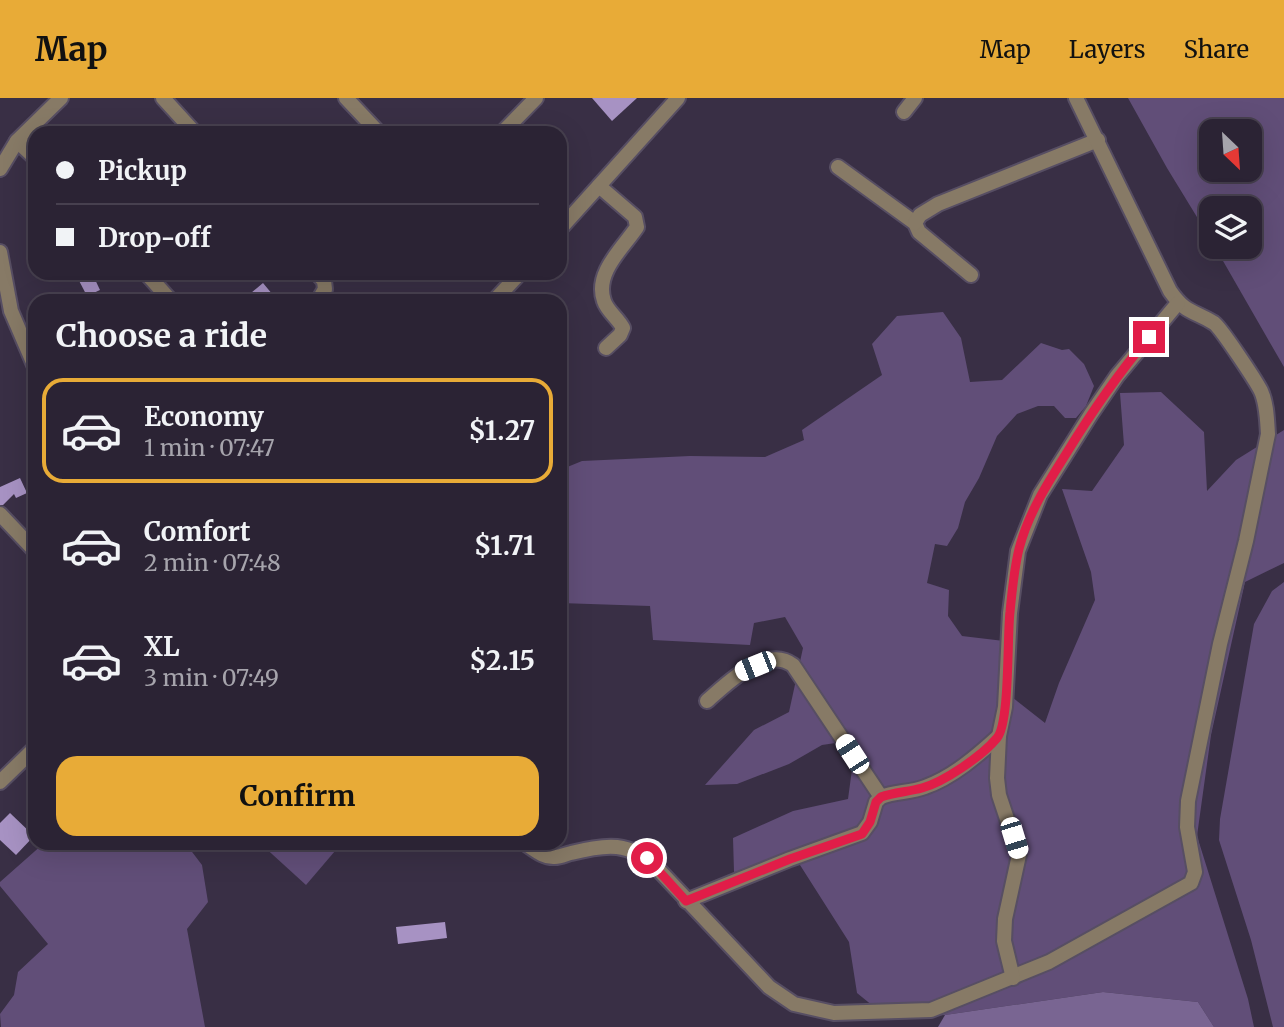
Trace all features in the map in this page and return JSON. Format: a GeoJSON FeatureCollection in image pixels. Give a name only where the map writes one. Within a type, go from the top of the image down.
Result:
{"type":"FeatureCollection","features":[{"type":"Feature","properties":{"kind":"street"},"geometry":{"type":"LineString","coordinates":[[32,126],[61,98]]}},
{"type":"Feature","properties":{"kind":"street"},"geometry":{"type":"LineString","coordinates":[[163,98],[189,126]]}},
{"type":"Feature","properties":{"kind":"street"},"geometry":{"type":"LineString","coordinates":[[346,98],[372,126]]}},
{"type":"Feature","properties":{"kind":"street"},"geometry":{"type":"LineString","coordinates":[[509,126],[536,98]]}},
{"type":"Feature","properties":{"kind":"street"},"geometry":{"type":"LineString","coordinates":[[567,221],[678,98]]}},
{"type":"Feature","properties":{"kind":"street"},"geometry":{"type":"LineString","coordinates":[[904,112],[915,98]]}},
{"type":"Feature","properties":{"kind":"street"},"geometry":{"type":"LineString","coordinates":[[535,850],[555,858],[603,846],[621,846],[647,858],[769,987],[794,1004],[834,1013],[931,1010],[1049,962],[1191,883],[1195,872],[1187,827],[1188,801],[1220,644],[1246,541],[1268,435],[1261,391],[1216,324],[1188,312],[1170,291],[1076,98]]}},
{"type":"Feature","properties":{"kind":"street"},"geometry":{"type":"LineString","coordinates":[[0,169],[17,141],[28,130]]}},
{"type":"Feature","properties":{"kind":"street"},"geometry":{"type":"LineString","coordinates":[[915,223],[920,215],[938,204],[1098,140]]}},
{"type":"Feature","properties":{"kind":"street"},"geometry":{"type":"LineString","coordinates":[[17,141],[28,151]]}},
{"type":"Feature","properties":{"kind":"street"},"geometry":{"type":"LineString","coordinates":[[838,167],[915,223],[919,232],[971,275]]}},
{"type":"Feature","properties":{"kind":"street"},"geometry":{"type":"LineString","coordinates":[[599,186],[635,216],[637,227],[606,271],[601,283],[604,302],[623,328],[620,335],[606,348]]}},
{"type":"Feature","properties":{"kind":"street"},"geometry":{"type":"LineString","coordinates":[[0,252],[11,311],[28,351]]}},
{"type":"Feature","properties":{"kind":"street"},"geometry":{"type":"LineString","coordinates":[[152,280],[165,294]]}},
{"type":"Feature","properties":{"kind":"street"},"geometry":{"type":"LineString","coordinates":[[500,294],[514,280]]}},
{"type":"Feature","properties":{"kind":"street"},"geometry":{"type":"LineString","coordinates":[[1013,978],[1004,941],[1005,919],[1019,855],[999,795],[997,778],[999,736],[1005,706],[1010,613],[1018,551],[1040,495],[1091,414],[1117,376],[1178,303]]}},
{"type":"Feature","properties":{"kind":"street"},"geometry":{"type":"LineString","coordinates":[[0,514],[28,544]]}},
{"type":"Feature","properties":{"kind":"street"},"geometry":{"type":"LineString","coordinates":[[707,701],[737,674],[773,659],[785,659],[798,673],[881,797]]}},
{"type":"Feature","properties":{"kind":"street"},"geometry":{"type":"LineString","coordinates":[[686,901],[790,859],[862,834],[870,822],[876,802],[881,797],[938,782],[974,758],[999,736]]}},
{"type":"Feature","properties":{"kind":"street"},"geometry":{"type":"LineString","coordinates":[[0,782],[28,755]]}},
{"type":"Feature","properties":{"kind":"shaded area"},"geometry":{"type":"Polygon","coordinates":[[[1128,98],[1284,98],[1284,367],[1222,259],[1262,259],[1262,196],[1199,196],[1199,220],[1128,98]]]}},
{"type":"Feature","properties":{"kind":"shaded area"},"geometry":{"type":"Polygon","coordinates":[[[943,312],[961,338],[970,382],[1002,380],[1041,343],[1062,350],[1069,349],[1084,364],[1094,386],[1086,406],[1076,418],[1065,418],[1054,406],[1038,406],[1017,414],[997,436],[979,478],[965,502],[958,528],[947,546],[935,544],[927,583],[949,590],[948,616],[962,636],[1004,641],[999,687],[1045,723],[1095,600],[1091,572],[1062,489],[1092,491],[1124,445],[1120,393],[1161,392],[1204,432],[1207,491],[1236,460],[1284,430],[1284,563],[1245,582],[1211,735],[1197,836],[1248,999],[1254,1027],[1214,1027],[1198,1002],[1103,992],[945,1015],[889,1019],[857,993],[849,942],[800,865],[734,872],[733,838],[793,811],[848,799],[856,740],[822,745],[789,764],[737,784],[705,785],[754,730],[789,712],[803,648],[785,617],[754,623],[750,645],[653,640],[650,606],[567,603],[567,467],[582,461],[690,456],[765,457],[804,440],[802,430],[882,375],[872,344],[897,316],[943,312]]]}},
{"type":"Feature","properties":{"kind":"shaded area"},"geometry":{"type":"Polygon","coordinates":[[[1284,582],[1284,1027],[1273,1027],[1251,940],[1219,840],[1220,819],[1254,624],[1272,591],[1284,582]]]}},
{"type":"Feature","properties":{"kind":"shaded area"},"geometry":{"type":"Polygon","coordinates":[[[36,850],[191,850],[202,865],[208,902],[187,929],[205,1027],[1,1027],[0,1014],[14,995],[18,972],[48,944],[0,886],[0,882],[36,850]]]}},
{"type":"Feature","properties":{"kind":"shaded area"},"geometry":{"type":"Polygon","coordinates":[[[268,850],[336,850],[306,885],[268,850]]]}},
{"type":"Feature","properties":{"kind":"shaded area"},"geometry":{"type":"Polygon","coordinates":[[[1103,992],[1198,1002],[1214,1027],[938,1027],[945,1015],[1103,992]]]}},
{"type":"Feature","properties":{"kind":"building"},"geometry":{"type":"Polygon","coordinates":[[[592,98],[637,98],[612,121],[592,98]]]}},
{"type":"Feature","properties":{"kind":"building"},"geometry":{"type":"Polygon","coordinates":[[[79,280],[95,280],[100,290],[86,294],[79,280]]]}},
{"type":"Feature","properties":{"kind":"building"},"geometry":{"type":"Polygon","coordinates":[[[263,283],[272,294],[252,294],[263,283]]]}},
{"type":"Feature","properties":{"kind":"building"},"geometry":{"type":"Polygon","coordinates":[[[20,478],[27,493],[16,498],[14,494],[0,505],[0,487],[20,478]]]}},
{"type":"Feature","properties":{"kind":"building"},"geometry":{"type":"Polygon","coordinates":[[[10,813],[28,830],[28,842],[16,855],[0,840],[0,823],[10,813]]]}},
{"type":"Feature","properties":{"kind":"building"},"geometry":{"type":"Polygon","coordinates":[[[445,922],[447,938],[398,944],[396,927],[445,922]]]}},
{"type":"Feature","properties":{"kind":"route"},"geometry":{"type":"LineString","coordinates":[[647,858],[686,901],[790,859],[862,834],[870,822],[876,802],[881,797],[938,782],[974,758],[999,736],[1005,706],[1010,613],[1018,551],[1027,525],[1040,495],[1091,414],[1149,337]]}}]}
